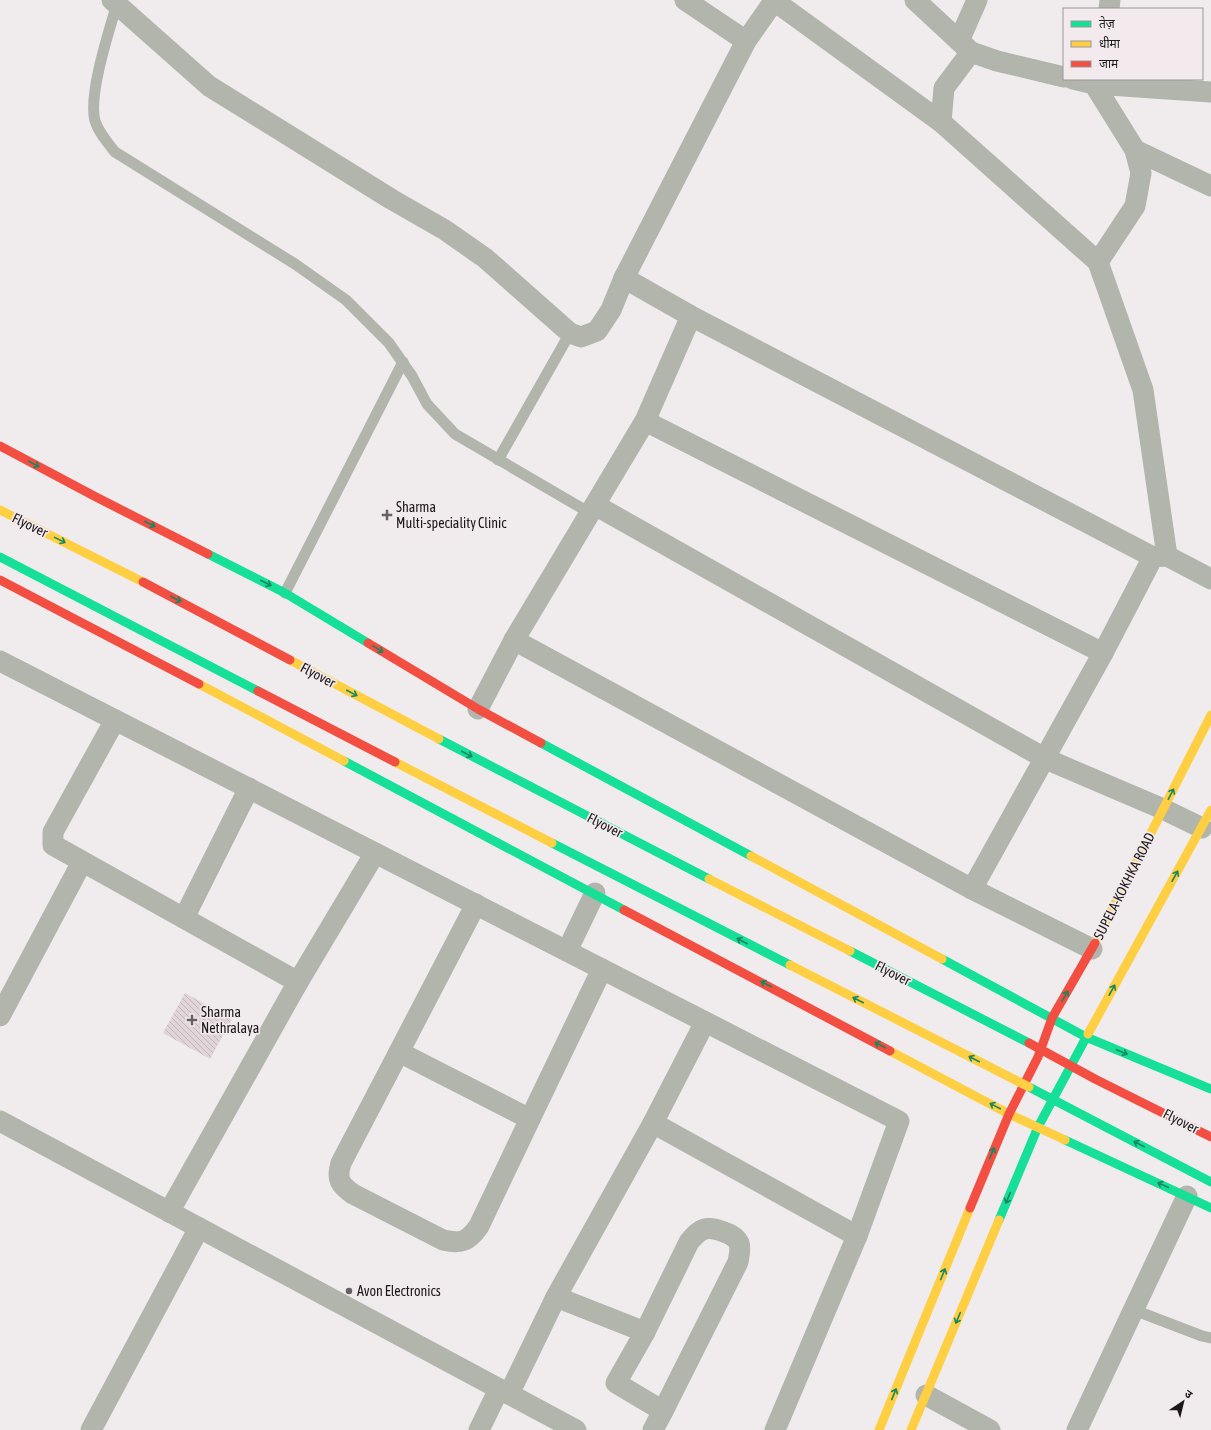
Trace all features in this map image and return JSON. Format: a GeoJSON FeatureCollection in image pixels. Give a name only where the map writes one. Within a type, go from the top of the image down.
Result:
{"type":"FeatureCollection","features":[{"type":"Feature","properties":{"kind":"main road"},"geometry":{"type":"LineString","coordinates":[[0,446],[96,497],[285,593],[478,709],[1086,1037],[1211,1089]]}},
{"type":"Feature","properties":{"kind":"main road","name":"Flyover"},"geometry":{"type":"LineString","coordinates":[[0,510],[113,566],[510,776],[1020,1038],[1095,1079],[1211,1137]]}},
{"type":"Feature","properties":{"kind":"main road"},"geometry":{"type":"LineString","coordinates":[[0,557],[658,898],[1025,1085],[1211,1182]]}},
{"type":"Feature","properties":{"kind":"main road"},"geometry":{"type":"LineString","coordinates":[[0,580],[595,893],[1009,1114],[1211,1208]]}},
{"type":"Feature","properties":{"kind":"main road","name":"SUPELA-KOKHKA ROAD"},"geometry":{"type":"LineString","coordinates":[[879,1430],[1009,1114],[1038,1057],[1052,1018],[1092,949],[1211,715]]}},
{"type":"Feature","properties":{"kind":"main road"},"geometry":{"type":"LineString","coordinates":[[911,1430],[1038,1127],[1206,819]]}},
{"type":"Feature","properties":{"kind":"street"},"geometry":{"type":"LineString","coordinates":[[685,0],[746,41]]}},
{"type":"Feature","properties":{"kind":"street"},"geometry":{"type":"LineString","coordinates":[[915,0],[965,47],[997,61],[1063,77]]}},
{"type":"Feature","properties":{"kind":"street"},"geometry":{"type":"LineString","coordinates":[[941,122],[944,88],[965,47],[977,0]]}},
{"type":"Feature","properties":{"kind":"street"},"geometry":{"type":"LineString","coordinates":[[115,2],[209,86],[391,199],[445,230],[485,258],[570,333],[581,337],[597,331],[611,310],[624,278],[746,41],[774,1],[941,122],[1098,262],[1143,390],[1160,556],[1103,653],[1046,759],[972,889]]}},
{"type":"Feature","properties":{"kind":"street"},"geometry":{"type":"LineString","coordinates":[[1080,80],[1211,92]]}},
{"type":"Feature","properties":{"kind":"street"},"geometry":{"type":"LineString","coordinates":[[1094,82],[1136,150],[1141,173],[1135,206],[1098,262]]}},
{"type":"Feature","properties":{"kind":"street"},"geometry":{"type":"LineString","coordinates":[[1136,150],[1211,186]]}},
{"type":"Feature","properties":{"kind":"street"},"geometry":{"type":"LineString","coordinates":[[624,278],[691,316],[1160,556],[1211,579]]}},
{"type":"Feature","properties":{"kind":"street"},"geometry":{"type":"LineString","coordinates":[[478,709],[514,640],[644,421],[691,316]]}},
{"type":"Feature","properties":{"kind":"street"},"geometry":{"type":"LineString","coordinates":[[644,421],[1103,653]]}},
{"type":"Feature","properties":{"kind":"street"},"geometry":{"type":"LineString","coordinates":[[592,509],[1046,759],[1163,809],[1206,819]]}},
{"type":"Feature","properties":{"kind":"street"},"geometry":{"type":"LineString","coordinates":[[514,640],[972,889],[1092,949]]}},
{"type":"Feature","properties":{"kind":"street"},"geometry":{"type":"LineString","coordinates":[[0,661],[899,1121],[857,1236],[774,1430]]}},
{"type":"Feature","properties":{"kind":"street"},"geometry":{"type":"LineString","coordinates":[[115,720],[52,832],[53,845],[298,982]]}},
{"type":"Feature","properties":{"kind":"street"},"geometry":{"type":"LineString","coordinates":[[184,918],[249,788]]}},
{"type":"Feature","properties":{"kind":"street"},"geometry":{"type":"LineString","coordinates":[[169,1212],[298,982],[375,853]]}},
{"type":"Feature","properties":{"kind":"street"},"geometry":{"type":"LineString","coordinates":[[0,1016],[82,862]]}},
{"type":"Feature","properties":{"kind":"street"},"geometry":{"type":"LineString","coordinates":[[567,951],[595,893]]}},
{"type":"Feature","properties":{"kind":"street"},"geometry":{"type":"LineString","coordinates":[[476,904],[341,1163],[339,1179],[345,1188],[353,1194],[443,1240],[457,1243],[466,1240],[474,1233],[479,1226],[602,969]]}},
{"type":"Feature","properties":{"kind":"street"},"geometry":{"type":"LineString","coordinates":[[479,1430],[504,1391],[653,1123],[705,1022]]}},
{"type":"Feature","properties":{"kind":"street"},"geometry":{"type":"LineString","coordinates":[[399,1052],[530,1119]]}},
{"type":"Feature","properties":{"kind":"street"},"geometry":{"type":"LineString","coordinates":[[0,1121],[576,1430]]}},
{"type":"Feature","properties":{"kind":"street"},"geometry":{"type":"LineString","coordinates":[[653,1123],[857,1236]]}},
{"type":"Feature","properties":{"kind":"street"},"geometry":{"type":"LineString","coordinates":[[1077,1430],[1187,1196]]}},
{"type":"Feature","properties":{"kind":"street"},"geometry":{"type":"LineString","coordinates":[[653,1430],[663,1411],[738,1262],[740,1244],[736,1238],[714,1227],[697,1232],[689,1242],[645,1332],[616,1383],[663,1411]]}},
{"type":"Feature","properties":{"kind":"street"},"geometry":{"type":"LineString","coordinates":[[91,1430],[199,1228]]}},
{"type":"Feature","properties":{"kind":"street"},"geometry":{"type":"LineString","coordinates":[[556,1297],[645,1332]]}},
{"type":"Feature","properties":{"kind":"street"},"geometry":{"type":"LineString","coordinates":[[926,1395],[990,1430]]}},
{"type":"Feature","properties":{"kind":"lane"},"geometry":{"type":"LineString","coordinates":[[115,2],[95,96],[95,120],[100,134],[115,152],[295,264],[346,300],[389,343],[412,376],[427,404],[455,434],[498,460],[592,509]]}},
{"type":"Feature","properties":{"kind":"lane"},"geometry":{"type":"LineString","coordinates":[[498,460],[570,333]]}},
{"type":"Feature","properties":{"kind":"lane"},"geometry":{"type":"LineString","coordinates":[[285,593],[403,362]]}},
{"type":"Feature","properties":{"kind":"lane"},"geometry":{"type":"LineString","coordinates":[[1134,1310],[1211,1338]]}},
{"type":"Feature","properties":{"kind":"building"},"geometry":{"type":"Polygon","coordinates":[[[185,993],[232,1019],[210,1059],[163,1033],[185,993]]]}},
{"type":"Feature","properties":{"kind":"traffic: fast"},"geometry":{"type":"LineString","coordinates":[[208,554],[285,593],[368,643]]}},
{"type":"Feature","properties":{"kind":"traffic: fast"},"geometry":{"type":"LineString","coordinates":[[0,557],[258,691]]}},
{"type":"Feature","properties":{"kind":"traffic: fast"},"geometry":{"type":"LineString","coordinates":[[439,739],[709,879]]}},
{"type":"Feature","properties":{"kind":"traffic: fast"},"geometry":{"type":"LineString","coordinates":[[541,743],[751,856]]}},
{"type":"Feature","properties":{"kind":"traffic: fast"},"geometry":{"type":"LineString","coordinates":[[344,761],[624,910]]}},
{"type":"Feature","properties":{"kind":"traffic: fast"},"geometry":{"type":"LineString","coordinates":[[552,843],[790,965]]}},
{"type":"Feature","properties":{"kind":"traffic: fast"},"geometry":{"type":"LineString","coordinates":[[850,951],[1029,1043]]}},
{"type":"Feature","properties":{"kind":"traffic: fast"},"geometry":{"type":"LineString","coordinates":[[942,959],[1086,1037],[1211,1089]]}},
{"type":"Feature","properties":{"kind":"traffic: fast"},"geometry":{"type":"LineString","coordinates":[[999,1220],[1038,1127],[1088,1034]]}},
{"type":"Feature","properties":{"kind":"traffic: fast"},"geometry":{"type":"LineString","coordinates":[[1029,1087],[1211,1182]]}},
{"type":"Feature","properties":{"kind":"traffic: fast"},"geometry":{"type":"LineString","coordinates":[[1065,1140],[1211,1208]]}},
{"type":"Feature","properties":{"kind":"traffic: slow"},"geometry":{"type":"LineString","coordinates":[[0,510],[143,582]]}},
{"type":"Feature","properties":{"kind":"traffic: slow"},"geometry":{"type":"LineString","coordinates":[[290,660],[439,739]]}},
{"type":"Feature","properties":{"kind":"traffic: slow"},"geometry":{"type":"LineString","coordinates":[[199,684],[344,761]]}},
{"type":"Feature","properties":{"kind":"traffic: slow"},"geometry":{"type":"LineString","coordinates":[[1095,943],[1211,715]]}},
{"type":"Feature","properties":{"kind":"traffic: slow"},"geometry":{"type":"LineString","coordinates":[[395,762],[552,843]]}},
{"type":"Feature","properties":{"kind":"traffic: slow"},"geometry":{"type":"LineString","coordinates":[[1088,1034],[1211,810]]}},
{"type":"Feature","properties":{"kind":"traffic: slow"},"geometry":{"type":"LineString","coordinates":[[751,856],[942,959]]}},
{"type":"Feature","properties":{"kind":"traffic: slow"},"geometry":{"type":"LineString","coordinates":[[709,879],[850,951]]}},
{"type":"Feature","properties":{"kind":"traffic: slow"},"geometry":{"type":"LineString","coordinates":[[790,965],[1029,1087]]}},
{"type":"Feature","properties":{"kind":"traffic: slow"},"geometry":{"type":"LineString","coordinates":[[890,1051],[1009,1114],[1065,1140]]}},
{"type":"Feature","properties":{"kind":"traffic: slow"},"geometry":{"type":"LineString","coordinates":[[879,1430],[970,1208]]}},
{"type":"Feature","properties":{"kind":"traffic: slow"},"geometry":{"type":"LineString","coordinates":[[911,1430],[999,1220]]}},
{"type":"Feature","properties":{"kind":"traffic: jam"},"geometry":{"type":"LineString","coordinates":[[0,446],[208,554]]}},
{"type":"Feature","properties":{"kind":"traffic: jam"},"geometry":{"type":"LineString","coordinates":[[0,580],[199,684]]}},
{"type":"Feature","properties":{"kind":"traffic: jam"},"geometry":{"type":"LineString","coordinates":[[143,582],[290,660]]}},
{"type":"Feature","properties":{"kind":"traffic: jam"},"geometry":{"type":"LineString","coordinates":[[368,643],[478,709],[541,743]]}},
{"type":"Feature","properties":{"kind":"traffic: jam"},"geometry":{"type":"LineString","coordinates":[[258,691],[395,762]]}},
{"type":"Feature","properties":{"kind":"traffic: jam"},"geometry":{"type":"LineString","coordinates":[[624,910],[890,1051]]}},
{"type":"Feature","properties":{"kind":"traffic: jam"},"geometry":{"type":"LineString","coordinates":[[970,1208],[1009,1114],[1038,1057],[1052,1018],[1095,943]]}},
{"type":"Feature","properties":{"kind":"traffic: jam"},"geometry":{"type":"LineString","coordinates":[[1029,1043],[1095,1079],[1211,1137]]}},
{"type":"Feature","properties":{"kind":"place","name":"Sharma Multi-speciality Clinic"},"geometry":{"type":"Point","coordinates":[387,515]}},
{"type":"Feature","properties":{"kind":"place","name":"Sharma Nethralaya"},"geometry":{"type":"Point","coordinates":[192,1020]}},
{"type":"Feature","properties":{"kind":"place","name":"Avon Electronics"},"geometry":{"type":"Point","coordinates":[349,1291]}}]}
